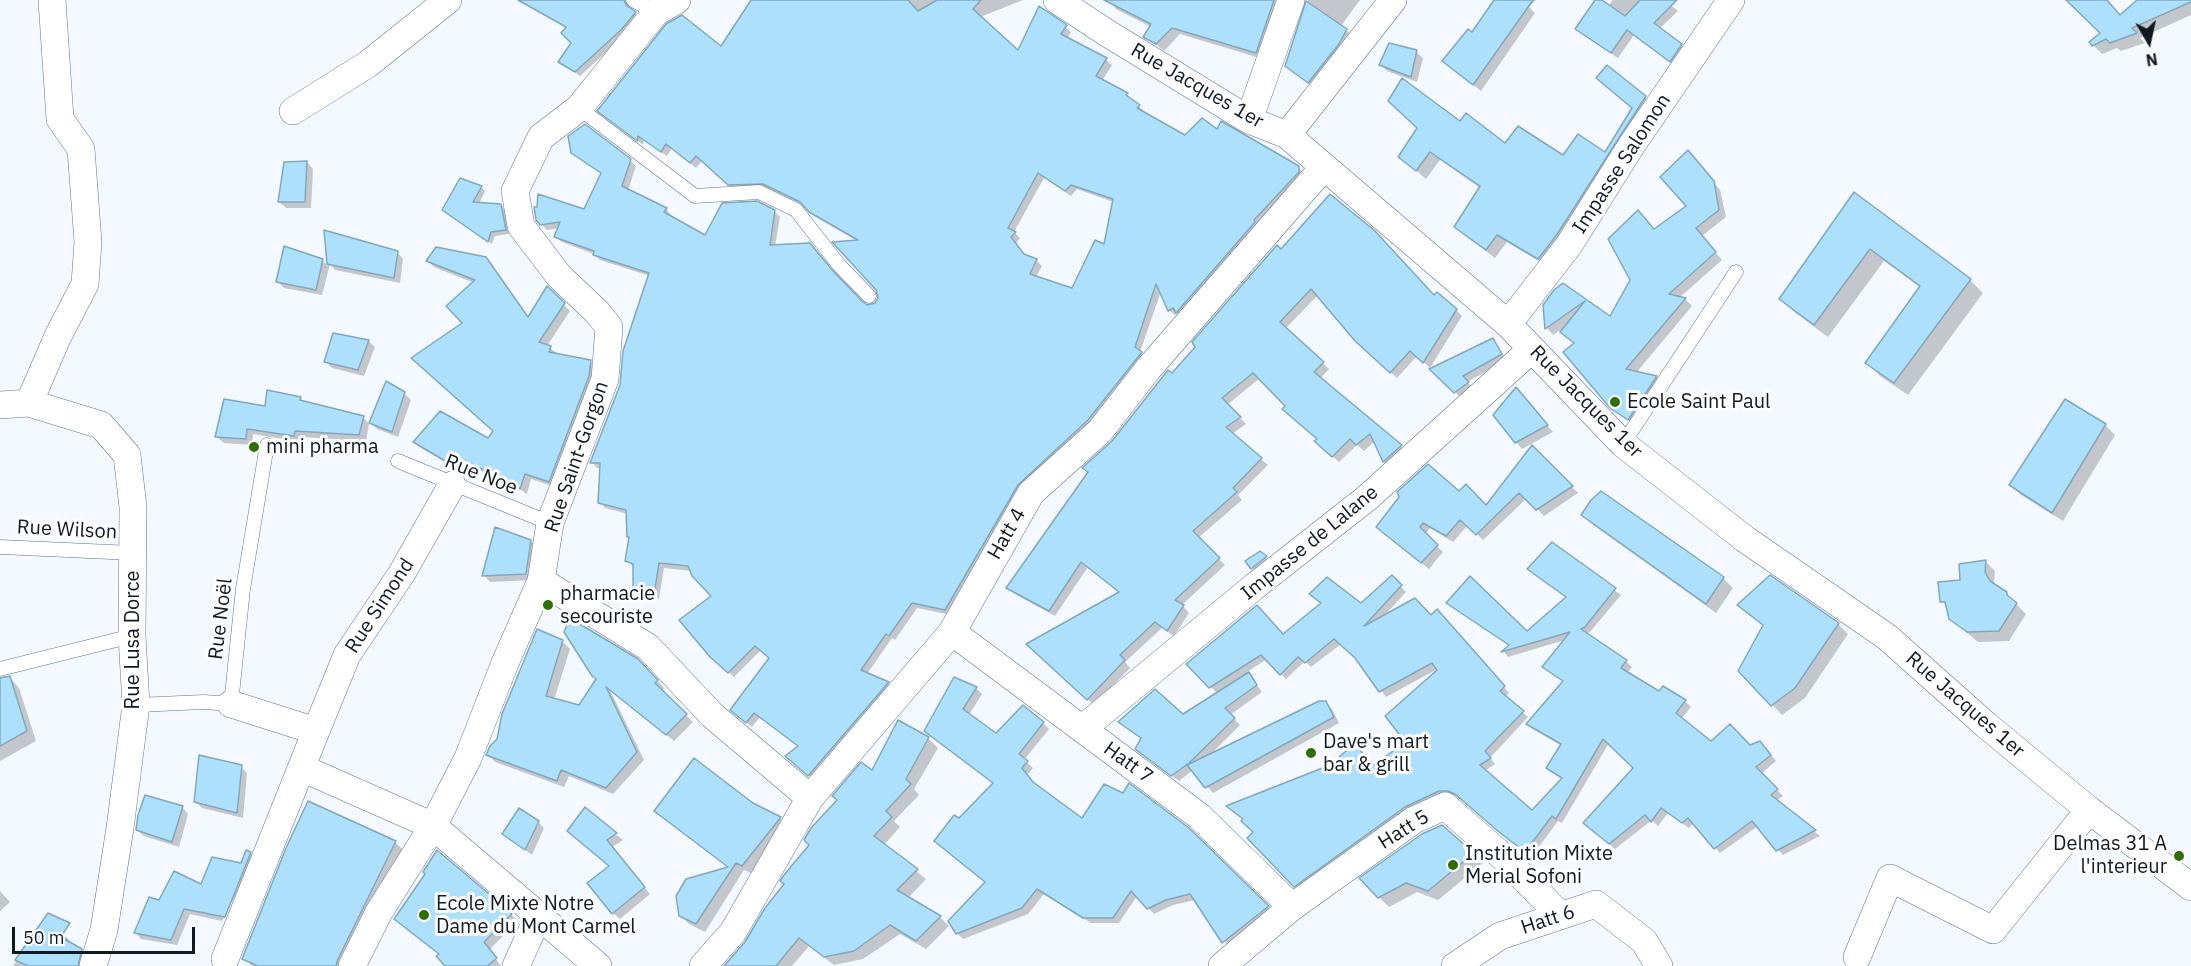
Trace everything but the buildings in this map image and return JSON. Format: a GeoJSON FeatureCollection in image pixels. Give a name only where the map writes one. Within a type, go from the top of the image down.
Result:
{"type":"FeatureCollection","features":[{"type":"Feature","properties":{"kind":"street"},"geometry":{"type":"LineString","coordinates":[[30,403],[58,336],[85,284],[87,243],[81,149],[60,119],[52,0]]}},
{"type":"Feature","properties":{"kind":"street"},"geometry":{"type":"LineString","coordinates":[[293,111],[368,64],[448,0]]}},
{"type":"Feature","properties":{"kind":"street","name":"Rue Jacques 1er"},"geometry":{"type":"LineString","coordinates":[[1057,0],[1249,120],[1287,135],[1508,324],[1623,444],[1745,539],[1887,637],[1986,725],[2089,810],[2191,885]]}},
{"type":"Feature","properties":{"kind":"street"},"geometry":{"type":"LineString","coordinates":[[1249,120],[1291,0]]}},
{"type":"Feature","properties":{"kind":"street"},"geometry":{"type":"LineString","coordinates":[[1287,135],[1393,0]]}},
{"type":"Feature","properties":{"kind":"street","name":"Impasse Salomon"},"geometry":{"type":"LineString","coordinates":[[1508,324],[1569,245],[1632,146],[1731,0]]}},
{"type":"Feature","properties":{"kind":"street","name":"Rue Saint-Gorgon"},"geometry":{"type":"LineString","coordinates":[[352,966],[379,912],[434,826],[468,758],[505,663],[541,581],[550,523],[605,380],[609,327],[597,312],[559,276],[521,226],[515,191],[541,137],[579,108],[655,4]]}},
{"type":"Feature","properties":{"kind":"street","name":"Hatt 4"},"geometry":{"type":"LineString","coordinates":[[703,966],[733,932],[810,798],[951,632],[1031,493],[1100,431],[1149,368],[1323,168]]}},
{"type":"Feature","properties":{"kind":"street","name":"Impasse de Lalane"},"geometry":{"type":"LineString","coordinates":[[1082,729],[1255,586],[1367,498],[1532,349]]}},
{"type":"Feature","properties":{"kind":"street","name":"Rue Lusa Dorce"},"geometry":{"type":"LineString","coordinates":[[0,405],[30,403],[101,425],[127,455],[133,507],[132,636],[136,705],[104,930],[93,966]]}},
{"type":"Feature","properties":{"kind":"street","name":"Rue Simond"},"geometry":{"type":"LineString","coordinates":[[225,959],[347,655],[402,573],[452,485]]}},
{"type":"Feature","properties":{"kind":"street"},"geometry":{"type":"LineString","coordinates":[[541,581],[648,647],[712,715],[810,798]]}},
{"type":"Feature","properties":{"kind":"street","name":"Hatt 7"},"geometry":{"type":"LineString","coordinates":[[951,632],[1199,816],[1293,907]]}},
{"type":"Feature","properties":{"kind":"street"},"geometry":{"type":"LineString","coordinates":[[231,704],[316,731]]}},
{"type":"Feature","properties":{"kind":"street"},"geometry":{"type":"LineString","coordinates":[[302,768],[434,826],[598,966]]}},
{"type":"Feature","properties":{"kind":"street","name":"Hatt 5"},"geometry":{"type":"LineString","coordinates":[[1293,907],[1414,820],[1445,806],[1501,855],[1560,915]]}},
{"type":"Feature","properties":{"kind":"street"},"geometry":{"type":"LineString","coordinates":[[1857,957],[1890,878],[1993,930],[2089,810]]}},
{"type":"Feature","properties":{"kind":"street","name":"Hatt 6"},"geometry":{"type":"LineString","coordinates":[[1455,966],[1500,936],[1596,904],[1644,941],[1659,966]]}},
{"type":"Feature","properties":{"kind":"street"},"geometry":{"type":"LineString","coordinates":[[1222,966],[1293,907]]}},
{"type":"Feature","properties":{"kind":"street"},"geometry":{"type":"LineString","coordinates":[[516,966],[538,917]]}},
{"type":"Feature","properties":{"kind":"lane"},"geometry":{"type":"LineString","coordinates":[[579,108],[695,196],[759,192],[796,210],[839,265],[869,296]]}},
{"type":"Feature","properties":{"kind":"lane"},"geometry":{"type":"LineString","coordinates":[[1623,444],[1736,272]]}},
{"type":"Feature","properties":{"kind":"lane","name":"Rue Noël"},"geometry":{"type":"LineString","coordinates":[[231,704],[243,589],[267,445]]}},
{"type":"Feature","properties":{"kind":"lane","name":"Rue Noe"},"geometry":{"type":"LineString","coordinates":[[398,462],[550,523]]}},
{"type":"Feature","properties":{"kind":"lane","name":"Rue Wilson"},"geometry":{"type":"LineString","coordinates":[[0,547],[133,553]]}},
{"type":"Feature","properties":{"kind":"lane"},"geometry":{"type":"LineString","coordinates":[[0,669],[132,636]]}},
{"type":"Feature","properties":{"kind":"lane"},"geometry":{"type":"LineString","coordinates":[[136,705],[204,702],[231,704]]}},
{"type":"Feature","properties":{"kind":"place","name":"Ecole Saint Paul"},"geometry":{"type":"Point","coordinates":[1615,402]}},
{"type":"Feature","properties":{"kind":"place","name":"mini pharma"},"geometry":{"type":"Point","coordinates":[254,447]}},
{"type":"Feature","properties":{"kind":"place","name":"pharmacie secouriste"},"geometry":{"type":"Point","coordinates":[548,605]}},
{"type":"Feature","properties":{"kind":"place","name":"Dave's mart bar & grill"},"geometry":{"type":"Point","coordinates":[1311,753]}},
{"type":"Feature","properties":{"kind":"place","name":"Delmas 31 A l'interieur"},"geometry":{"type":"Point","coordinates":[2179,856]}},
{"type":"Feature","properties":{"kind":"place","name":"Institution Mixte Merial Sofoni"},"geometry":{"type":"Point","coordinates":[1453,865]}},
{"type":"Feature","properties":{"kind":"place","name":"Ecole Mixte Notre Dame du Mont Carmel"},"geometry":{"type":"Point","coordinates":[424,915]}}]}
